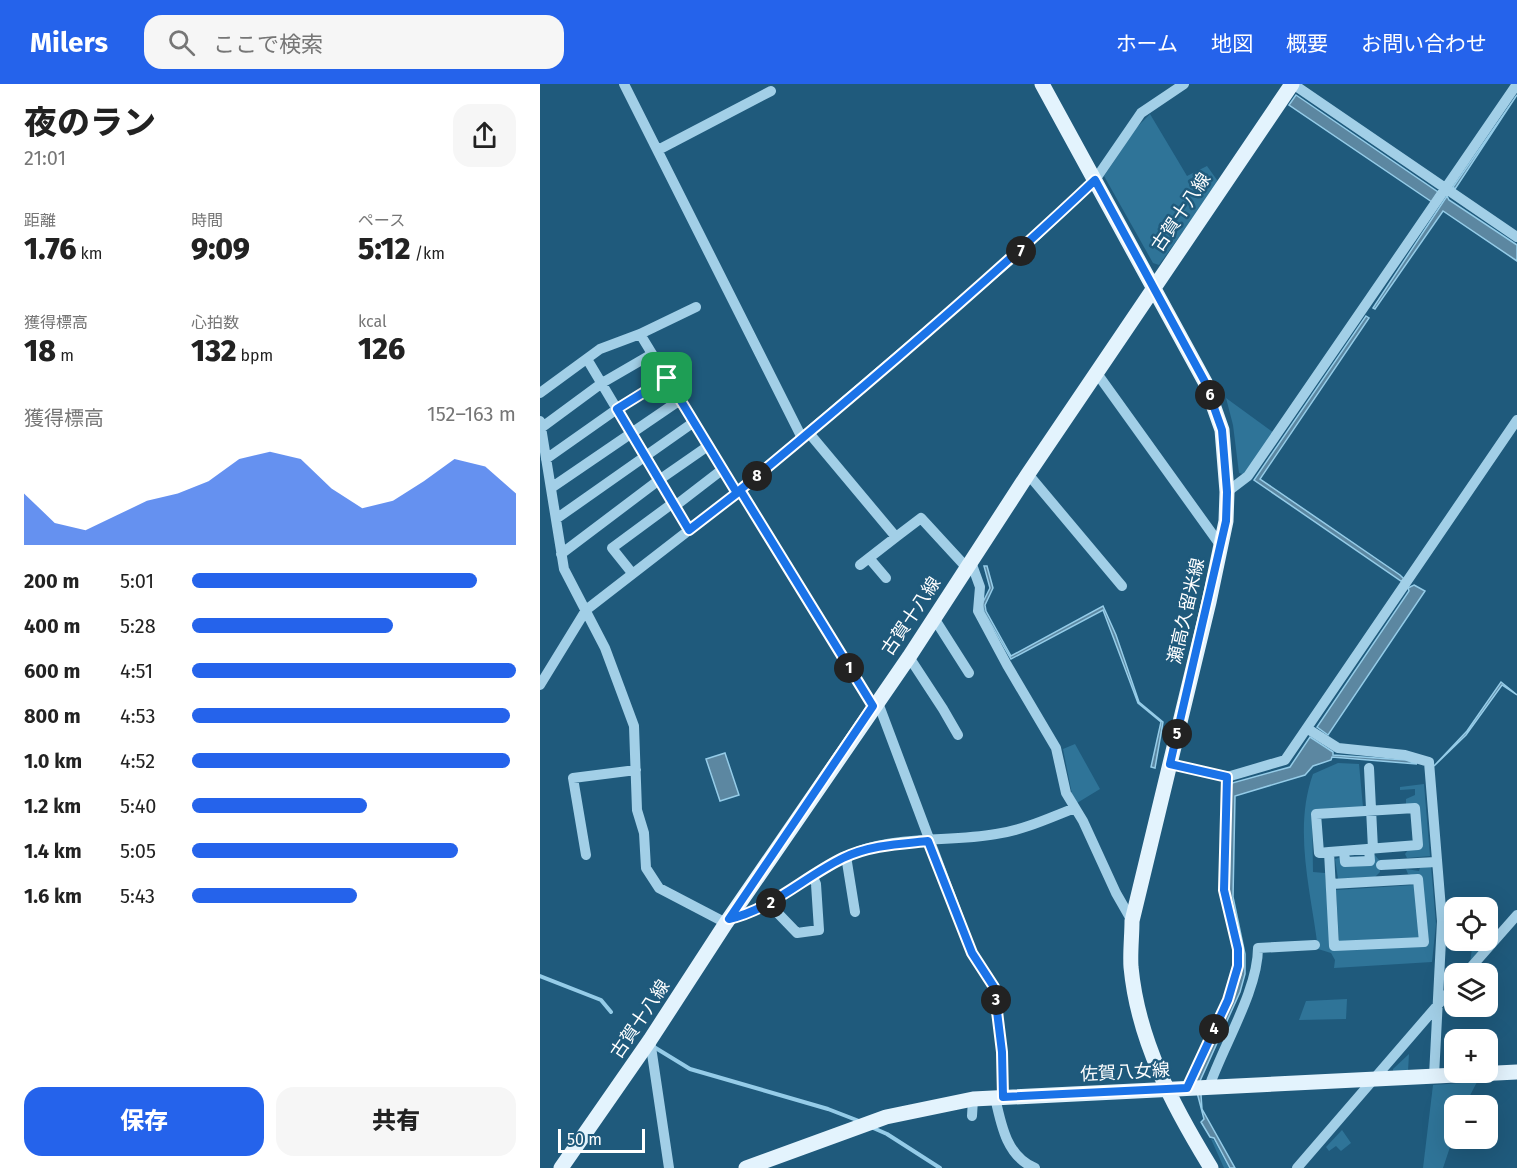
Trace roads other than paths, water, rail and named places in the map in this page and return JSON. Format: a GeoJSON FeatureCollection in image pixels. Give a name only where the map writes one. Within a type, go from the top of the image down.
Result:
{"type":"FeatureCollection","features":[{"type":"Feature","properties":{"kind":"main road","name":"瀬高久留米線"},"geometry":{"type":"LineString","coordinates":[[1042,84],[1205,382],[1222,430],[1227,492],[1221,546],[1132,921],[1131,966],[1139,1014],[1165,1089],[1211,1168]]}},
{"type":"Feature","properties":{"kind":"main road","name":"古賀十八線"},"geometry":{"type":"LineString","coordinates":[[561,1168],[650,1041],[727,921],[875,703],[909,657],[1096,372],[1292,84]]}},
{"type":"Feature","properties":{"kind":"main road","name":"佐賀八女線"},"geometry":{"type":"LineString","coordinates":[[746,1168],[886,1117],[972,1099],[1517,1072]]}},
{"type":"Feature","properties":{"kind":"street"},"geometry":{"type":"LineString","coordinates":[[624,84],[806,436],[897,537]]}},
{"type":"Feature","properties":{"kind":"street"},"geometry":{"type":"LineString","coordinates":[[541,679],[586,610],[806,436],[1015,256],[1095,180],[1142,113],[1184,84]]}},
{"type":"Feature","properties":{"kind":"street"},"geometry":{"type":"LineString","coordinates":[[1292,84],[1517,237]]}},
{"type":"Feature","properties":{"kind":"street"},"geometry":{"type":"LineString","coordinates":[[1227,492],[1248,476],[1517,84]]}},
{"type":"Feature","properties":{"kind":"street"},"geometry":{"type":"LineString","coordinates":[[658,150],[771,92]]}},
{"type":"Feature","properties":{"kind":"street"},"geometry":{"type":"LineString","coordinates":[[540,393],[600,348],[640,334],[696,307]]}},
{"type":"Feature","properties":{"kind":"street"},"geometry":{"type":"LineString","coordinates":[[640,334],[723,470],[888,723],[928,841],[972,953],[994,987],[1002,1052],[999,1097],[1001,1122],[1015,1157],[1035,1168]]}},
{"type":"Feature","properties":{"kind":"street"},"geometry":{"type":"LineString","coordinates":[[652,354],[602,383],[541,425],[564,569],[605,648],[627,701],[634,726],[637,810],[644,833],[646,868],[659,888],[727,921],[769,904],[812,875],[846,856],[877,846],[1020,830],[1075,808]]}},
{"type":"Feature","properties":{"kind":"street"},"geometry":{"type":"LineString","coordinates":[[587,358],[689,530]]}},
{"type":"Feature","properties":{"kind":"street"},"geometry":{"type":"LineString","coordinates":[[1096,372],[1221,546]]}},
{"type":"Feature","properties":{"kind":"street"},"geometry":{"type":"LineString","coordinates":[[546,459],[617,409],[667,378]]}},
{"type":"Feature","properties":{"kind":"street"},"geometry":{"type":"LineString","coordinates":[[551,488],[680,400]]}},
{"type":"Feature","properties":{"kind":"street"},"geometry":{"type":"LineString","coordinates":[[1170,764],[1227,777],[1285,760],[1517,420]]}},
{"type":"Feature","properties":{"kind":"street"},"geometry":{"type":"LineString","coordinates":[[556,519],[694,422]]}},
{"type":"Feature","properties":{"kind":"street"},"geometry":{"type":"LineString","coordinates":[[561,554],[708,446]]}},
{"type":"Feature","properties":{"kind":"street"},"geometry":{"type":"LineString","coordinates":[[632,573],[612,548],[723,470]]}},
{"type":"Feature","properties":{"kind":"street"},"geometry":{"type":"LineString","coordinates":[[1028,474],[1122,586]]}},
{"type":"Feature","properties":{"kind":"street"},"geometry":{"type":"LineString","coordinates":[[886,578],[865,562],[921,518],[969,565],[980,587],[978,611],[1056,748],[1066,793],[1083,821],[1116,893],[1132,921]]}},
{"type":"Feature","properties":{"kind":"street"},"geometry":{"type":"LineString","coordinates":[[934,618],[969,673]]}},
{"type":"Feature","properties":{"kind":"street"},"geometry":{"type":"LineString","coordinates":[[909,657],[944,709],[958,735]]}},
{"type":"Feature","properties":{"kind":"street"},"geometry":{"type":"LineString","coordinates":[[1308,729],[1338,748],[1405,755],[1429,762],[1442,921],[1434,1076]]}},
{"type":"Feature","properties":{"kind":"street"},"geometry":{"type":"LineString","coordinates":[[1369,768],[1374,849],[1381,865],[1382,881]]}},
{"type":"Feature","properties":{"kind":"street"},"geometry":{"type":"LineString","coordinates":[[586,855],[573,778],[636,771]]}},
{"type":"Feature","properties":{"kind":"street"},"geometry":{"type":"LineString","coordinates":[[1187,1088],[1228,1000],[1238,966],[1238,949],[1224,890],[1227,777]]}},
{"type":"Feature","properties":{"kind":"street"},"geometry":{"type":"LineString","coordinates":[[1415,808],[1418,845],[1402,846],[1319,853],[1316,814],[1415,808]]}},
{"type":"Feature","properties":{"kind":"street"},"geometry":{"type":"LineString","coordinates":[[1402,846],[1405,880]]}},
{"type":"Feature","properties":{"kind":"street"},"geometry":{"type":"LineString","coordinates":[[1329,852],[1334,946],[1424,942],[1418,879],[1331,884]]}},
{"type":"Feature","properties":{"kind":"street"},"geometry":{"type":"LineString","coordinates":[[846,856],[855,912]]}},
{"type":"Feature","properties":{"kind":"street"},"geometry":{"type":"LineString","coordinates":[[1381,865],[1436,862]]}},
{"type":"Feature","properties":{"kind":"street"},"geometry":{"type":"LineString","coordinates":[[769,904],[797,933],[819,930],[816,884],[812,875]]}},
{"type":"Feature","properties":{"kind":"street"},"geometry":{"type":"LineString","coordinates":[[1476,963],[1517,915]]}},
{"type":"Feature","properties":{"kind":"street"},"geometry":{"type":"LineString","coordinates":[[1209,1087],[1220,1053],[1243,1008],[1258,948],[1315,945]]}},
{"type":"Feature","properties":{"kind":"street"},"geometry":{"type":"LineString","coordinates":[[1297,1168],[1444,998]]}},
{"type":"Feature","properties":{"kind":"street"},"geometry":{"type":"LineString","coordinates":[[650,1041],[669,1168]]}},
{"type":"Feature","properties":{"kind":"street"},"geometry":{"type":"LineString","coordinates":[[972,1099],[972,1116]]}},
{"type":"Feature","properties":{"kind":"waterway"},"geometry":{"type":"LineString","coordinates":[[540,976],[601,1000],[611,1012]]}},
{"type":"Feature","properties":{"kind":"waterway"},"geometry":{"type":"LineString","coordinates":[[654,1047],[690,1069],[828,1109],[859,1121]]}},
{"type":"Feature","properties":{"kind":"waterway"},"geometry":{"type":"LineString","coordinates":[[871,1127],[887,1134],[940,1168]]}}]}
